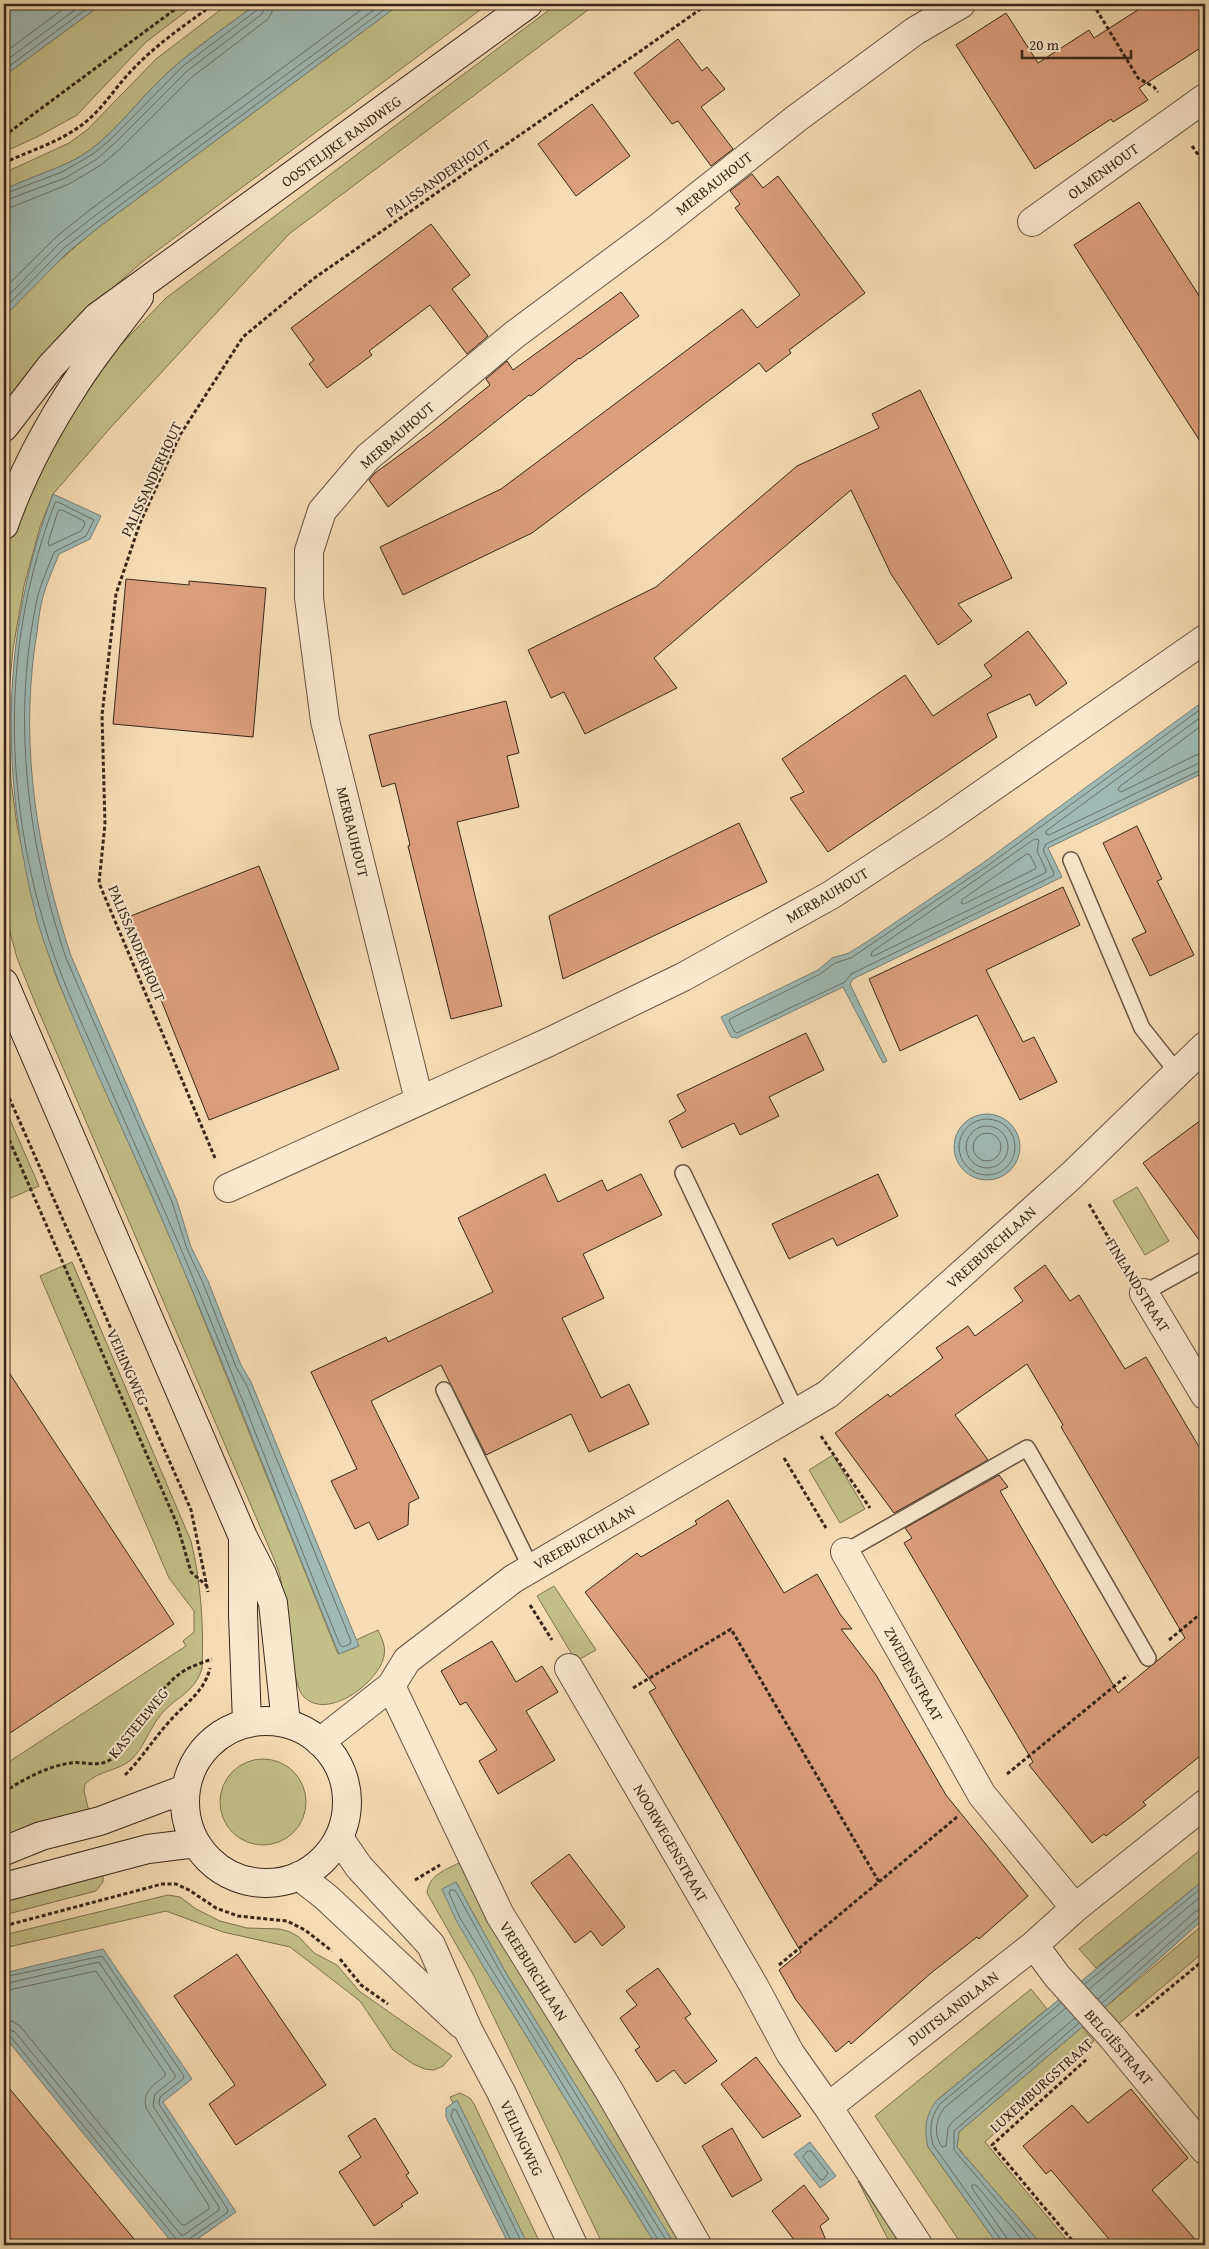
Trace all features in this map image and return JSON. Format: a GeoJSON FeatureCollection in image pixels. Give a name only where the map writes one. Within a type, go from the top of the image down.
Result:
{"type":"FeatureCollection","features":[{"type":"Feature","properties":{"kind":"street","name":"OOSTELIJKE RANDWEG"},"geometry":{"type":"LineString","coordinates":[[4,427],[51,366],[97,317],[154,278],[528,4]]}},
{"type":"Feature","properties":{"kind":"street","name":"MERBAUHOUT"},"geometry":{"type":"LineString","coordinates":[[419,1100],[325,720],[310,598],[310,551],[322,511],[368,457],[514,335],[658,228],[797,118],[915,31],[961,4]]}},
{"type":"Feature","properties":{"kind":"street","name":"OLMENHOUT"},"geometry":{"type":"LineString","coordinates":[[1032,222],[1205,98]]}},
{"type":"Feature","properties":{"kind":"street","name":"OOSTELIJKE RANDWEG"},"geometry":{"type":"LineString","coordinates":[[4,525],[11,504],[39,446],[74,384],[154,278]]}},
{"type":"Feature","properties":{"kind":"street","name":"MERBAUHOUT"},"geometry":{"type":"LineString","coordinates":[[228,1188],[550,1042],[683,977],[831,895],[943,821],[1205,639]]}},
{"type":"Feature","properties":{"kind":"street"},"geometry":{"type":"LineString","coordinates":[[4,983],[243,1537],[262,1574],[272,1603],[286,1723]]}},
{"type":"Feature","properties":{"kind":"street","name":"VREEBURCHLAAN"},"geometry":{"type":"LineString","coordinates":[[320,1742],[391,1686],[407,1660],[522,1573],[768,1431],[799,1410],[828,1394],[1072,1175],[1205,1046]]}},
{"type":"Feature","properties":{"kind":"street","name":"FINLANDSTRAAT"},"geometry":{"type":"LineString","coordinates":[[1144,1293],[1205,1394]]}},
{"type":"Feature","properties":{"kind":"street"},"geometry":{"type":"LineString","coordinates":[[243,1537],[247,1723]]}},
{"type":"Feature","properties":{"kind":"street","name":"ZWEDENSTRAAT"},"geometry":{"type":"LineString","coordinates":[[845,1552],[982,1795],[1075,1908]]}},
{"type":"Feature","properties":{"kind":"street","name":"NOORWEGENSTRAAT"},"geometry":{"type":"LineString","coordinates":[[570,1668],[749,1977],[790,2053],[828,2106]]}},
{"type":"Feature","properties":{"kind":"street","name":"VREEBURCHLAAN"},"geometry":{"type":"LineString","coordinates":[[391,1686],[500,1915],[608,2089],[697,2245]]}},
{"type":"Feature","properties":{"kind":"street"},"geometry":{"type":"LineString","coordinates":[[274,1721],[286,1723],[310,1734],[320,1742],[330,1752],[338,1765],[346,1794],[344,1824],[339,1838],[322,1861],[299,1876],[270,1884],[241,1880],[215,1866],[196,1844],[186,1817],[185,1789],[194,1763],[211,1742],[228,1730],[247,1723],[274,1721]]}},
{"type":"Feature","properties":{"kind":"street"},"geometry":{"type":"LineString","coordinates":[[4,1851],[41,1836],[100,1821],[185,1789]]}},
{"type":"Feature","properties":{"kind":"street","name":"DUITSLANDLAAN"},"geometry":{"type":"LineString","coordinates":[[828,2106],[1034,1945],[1075,1908],[1205,1804]]}},
{"type":"Feature","properties":{"kind":"street","name":"VEILINGWEG"},"geometry":{"type":"LineString","coordinates":[[339,1838],[359,1867],[431,1944],[470,2032],[501,2092],[573,2245]]}},
{"type":"Feature","properties":{"kind":"street"},"geometry":{"type":"LineString","coordinates":[[4,1887],[148,1850],[196,1844]]}},
{"type":"Feature","properties":{"kind":"street","name":"VEILINGWEG"},"geometry":{"type":"LineString","coordinates":[[299,1876],[326,1897],[470,2032]]}},
{"type":"Feature","properties":{"kind":"street","name":"BELGIËSTRAAT"},"geometry":{"type":"LineString","coordinates":[[1034,1945],[1057,1976],[1109,2033],[1205,2150]]}},
{"type":"Feature","properties":{"kind":"street"},"geometry":{"type":"LineString","coordinates":[[828,2106],[918,2245]]}},
{"type":"Feature","properties":{"kind":"lane"},"geometry":{"type":"LineString","coordinates":[[1071,860],[1142,1028],[1177,1072]]}},
{"type":"Feature","properties":{"kind":"lane"},"geometry":{"type":"LineString","coordinates":[[683,1172],[799,1410]]}},
{"type":"Feature","properties":{"kind":"lane"},"geometry":{"type":"LineString","coordinates":[[1144,1293],[1205,1259]]}},
{"type":"Feature","properties":{"kind":"lane"},"geometry":{"type":"LineString","coordinates":[[444,1390],[522,1573]]}},
{"type":"Feature","properties":{"kind":"lane"},"geometry":{"type":"LineString","coordinates":[[845,1552],[1027,1448],[1148,1658]]}},
{"type":"Feature","properties":{"kind":"path"},"geometry":{"type":"LineString","coordinates":[[4,136],[182,4]]}},
{"type":"Feature","properties":{"kind":"path"},"geometry":{"type":"LineString","coordinates":[[4,163],[61,137],[82,125],[105,104],[132,70],[150,52],[214,4]]}},
{"type":"Feature","properties":{"kind":"path","name":"PALISSANDERHOUT"},"geometry":{"type":"LineString","coordinates":[[228,1188],[99,883],[105,824],[102,715],[105,687],[116,594],[140,522],[180,435],[243,337],[313,279],[708,4]]}},
{"type":"Feature","properties":{"kind":"path"},"geometry":{"type":"LineString","coordinates":[[1093,4],[1138,78],[1154,87],[1205,164]]}},
{"type":"Feature","properties":{"kind":"path","name":"VEILINGWEG"},"geometry":{"type":"LineString","coordinates":[[4,1086],[191,1510],[210,1600]]}},
{"type":"Feature","properties":{"kind":"path"},"geometry":{"type":"LineString","coordinates":[[4,1128],[177,1524],[191,1572],[207,1586]]}},
{"type":"Feature","properties":{"kind":"path","name":"FINLANDSTRAAT"},"geometry":{"type":"LineString","coordinates":[[1072,1175],[1129,1272],[1144,1293]]}},
{"type":"Feature","properties":{"kind":"path"},"geometry":{"type":"LineString","coordinates":[[799,1410],[884,1529]]}},
{"type":"Feature","properties":{"kind":"path"},"geometry":{"type":"LineString","coordinates":[[768,1431],[828,1532],[845,1552]]}},
{"type":"Feature","properties":{"kind":"path"},"geometry":{"type":"LineString","coordinates":[[522,1573],[570,1668]]}},
{"type":"Feature","properties":{"kind":"path"},"geometry":{"type":"LineString","coordinates":[[633,1688],[731,1629],[879,1882]]}},
{"type":"Feature","properties":{"kind":"path","name":"KASTEELWEG"},"geometry":{"type":"LineString","coordinates":[[4,1792],[26,1778],[68,1763],[97,1764],[107,1762],[130,1738],[146,1710],[176,1678],[186,1670],[212,1659],[212,1650]]}},
{"type":"Feature","properties":{"kind":"path"},"geometry":{"type":"LineString","coordinates":[[4,1926],[120,1894],[162,1884],[176,1884],[189,1890],[216,1908],[238,1916],[287,1921],[305,1930],[338,1956]]}},
{"type":"Feature","properties":{"kind":"path","name":"LUXEMBURGSTRAAT"},"geometry":{"type":"LineString","coordinates":[[1076,2245],[992,2145],[1109,2033],[1205,1959]]}},
{"type":"Feature","properties":{"kind":"shaded area"},"geometry":{"type":"Polygon","coordinates":[[[102,4],[196,4],[146,42],[77,115],[39,136],[4,152],[4,76],[102,4]]]}},
{"type":"Feature","properties":{"kind":"shaded area"},"geometry":{"type":"Polygon","coordinates":[[[228,4],[257,4],[207,40],[172,69],[109,134],[90,150],[70,162],[4,190],[4,173],[69,143],[87,130],[156,59],[228,4]]]}},
{"type":"Feature","properties":{"kind":"shaded area"},"geometry":{"type":"Polygon","coordinates":[[[400,4],[488,4],[142,262],[79,318],[4,412],[4,317],[27,293],[86,237],[400,4]]]}},
{"type":"Feature","properties":{"kind":"shaded area"},"geometry":{"type":"Polygon","coordinates":[[[557,4],[596,4],[289,234],[112,426],[53,494],[40,527],[24,586],[13,649],[8,701],[11,781],[17,825],[38,922],[57,979],[180,1260],[338,1654],[358,1646],[356,1640],[378,1630],[383,1643],[384,1656],[380,1666],[363,1687],[339,1701],[326,1704],[314,1703],[301,1693],[288,1657],[285,1645],[281,1581],[274,1559],[36,1005],[17,958],[4,910],[4,549],[12,526],[56,433],[109,357],[166,298],[557,4]]]}},
{"type":"Feature","properties":{"kind":"shaded area"},"geometry":{"type":"Polygon","coordinates":[[[4,1106],[39,1186],[6,1200],[4,1194],[4,1106]]]}},
{"type":"Feature","properties":{"kind":"shaded area"},"geometry":{"type":"Polygon","coordinates":[[[1137,1187],[1169,1241],[1145,1255],[1113,1201],[1137,1187]]]}},
{"type":"Feature","properties":{"kind":"shaded area"},"geometry":{"type":"Polygon","coordinates":[[[72,1262],[191,1541],[201,1605],[202,1669],[194,1685],[159,1717],[132,1759],[121,1766],[96,1776],[85,1784],[84,1791],[89,1812],[4,1837],[4,1765],[186,1646],[183,1641],[194,1632],[194,1611],[169,1578],[40,1276],[72,1262]]]}},
{"type":"Feature","properties":{"kind":"shaded area"},"geometry":{"type":"Polygon","coordinates":[[[833,1455],[865,1509],[840,1523],[809,1470],[833,1455]]]}},
{"type":"Feature","properties":{"kind":"shaded area"},"geometry":{"type":"Polygon","coordinates":[[[554,1586],[596,1650],[576,1661],[537,1596],[554,1586]]]}},
{"type":"Feature","properties":{"kind":"shaded area"},"geometry":{"type":"Polygon","coordinates":[[[263,1759],[279,1762],[287,1766],[299,1778],[303,1786],[306,1802],[303,1818],[299,1826],[287,1838],[279,1842],[263,1845],[247,1842],[239,1838],[227,1826],[223,1818],[220,1802],[223,1786],[227,1778],[239,1766],[247,1762],[263,1759]]]}},
{"type":"Feature","properties":{"kind":"shaded area"},"geometry":{"type":"Polygon","coordinates":[[[1205,1846],[1205,1879],[1096,1968],[1079,1949],[1205,1846]]]}},
{"type":"Feature","properties":{"kind":"shaded area"},"geometry":{"type":"Polygon","coordinates":[[[459,1863],[484,1909],[562,2028],[683,2245],[675,2245],[659,2220],[506,1973],[456,1882],[483,1966],[656,2245],[603,2245],[474,1976],[427,1893],[434,1877],[459,1863]]]}},
{"type":"Feature","properties":{"kind":"shaded area"},"geometry":{"type":"Polygon","coordinates":[[[103,1873],[103,1882],[96,1891],[4,1915],[4,1899],[103,1873]]]}},
{"type":"Feature","properties":{"kind":"shaded area"},"geometry":{"type":"Polygon","coordinates":[[[168,1895],[180,1897],[196,1909],[220,1921],[247,1928],[280,1929],[299,1937],[314,1953],[337,1965],[359,1991],[452,2056],[443,2066],[434,2070],[425,2069],[413,2064],[393,2050],[360,2001],[290,1947],[223,1932],[166,1911],[4,1948],[4,1935],[168,1895]]]}},
{"type":"Feature","properties":{"kind":"shaded area"},"geometry":{"type":"Polygon","coordinates":[[[1205,1923],[1205,1951],[1116,2026],[1102,2010],[1205,1923]]]}},
{"type":"Feature","properties":{"kind":"shaded area"},"geometry":{"type":"Polygon","coordinates":[[[1031,1989],[1047,2009],[936,2101],[928,2147],[998,2245],[962,2245],[875,2116],[1031,1989]]]}},
{"type":"Feature","properties":{"kind":"shaded area"},"geometry":{"type":"Polygon","coordinates":[[[1082,2027],[1094,2041],[985,2142],[1071,2245],[1042,2245],[957,2147],[959,2132],[1082,2027]]]}},
{"type":"Feature","properties":{"kind":"shaded area"},"geometry":{"type":"Polygon","coordinates":[[[460,2093],[470,2098],[474,2104],[541,2245],[528,2245],[457,2101],[453,2103],[450,2097],[460,2093]]]}},
{"type":"Feature","properties":{"kind":"shaded area"},"geometry":{"type":"Polygon","coordinates":[[[858,2181],[901,2245],[891,2245],[858,2181]]]}},
{"type":"Feature","properties":{"kind":"water"},"geometry":{"type":"Polygon","coordinates":[[[4,4],[102,4],[4,76],[4,4]]]}},
{"type":"Feature","properties":{"kind":"water"},"geometry":{"type":"Polygon","coordinates":[[[257,4],[400,4],[99,227],[68,252],[4,317],[4,190],[70,162],[90,150],[109,134],[172,69],[207,40],[257,4]]]}},
{"type":"Feature","properties":{"kind":"water"},"geometry":{"type":"Polygon","coordinates":[[[53,494],[101,516],[90,539],[59,554],[42,599],[35,645],[31,685],[31,764],[41,842],[49,880],[71,956],[177,1201],[191,1247],[208,1281],[241,1365],[251,1382],[359,1646],[339,1654],[200,1308],[97,1073],[51,961],[38,923],[17,815],[12,761],[11,707],[15,653],[23,600],[36,547],[53,494]]]}},
{"type":"Feature","properties":{"kind":"water"},"geometry":{"type":"Polygon","coordinates":[[[1205,700],[1205,772],[1048,848],[1062,877],[853,979],[850,984],[887,1061],[883,1063],[843,987],[737,1038],[731,1037],[721,1017],[818,970],[832,958],[849,953],[868,941],[987,860],[1205,700]]]}},
{"type":"Feature","properties":{"kind":"water"},"geometry":{"type":"Polygon","coordinates":[[[987,1114],[999,1117],[1010,1124],[1017,1135],[1020,1147],[1017,1159],[1010,1170],[999,1177],[987,1180],[975,1177],[964,1170],[957,1159],[954,1147],[957,1135],[964,1124],[975,1117],[987,1114]]]}},
{"type":"Feature","properties":{"kind":"water"},"geometry":{"type":"Polygon","coordinates":[[[1205,1879],[1205,1918],[1102,2010],[959,2132],[957,2147],[1042,2245],[998,2245],[928,2147],[926,2123],[932,2107],[936,2101],[1205,1879]]]}},
{"type":"Feature","properties":{"kind":"water"},"geometry":{"type":"Polygon","coordinates":[[[456,1882],[506,1973],[675,2245],[656,2245],[483,1966],[456,1920],[442,1889],[456,1882]]]}},
{"type":"Feature","properties":{"kind":"water"},"geometry":{"type":"Polygon","coordinates":[[[103,1949],[192,2079],[163,2102],[236,2212],[189,2245],[174,2245],[4,2036],[4,1973],[103,1949]]]}},
{"type":"Feature","properties":{"kind":"water"},"geometry":{"type":"Polygon","coordinates":[[[457,2100],[528,2245],[509,2245],[446,2117],[446,2108],[457,2100]]]}},
{"type":"Feature","properties":{"kind":"water"},"geometry":{"type":"Polygon","coordinates":[[[810,2142],[836,2176],[820,2188],[794,2154],[810,2142]]]}},
{"type":"Feature","properties":{"kind":"building"},"geometry":{"type":"Polygon","coordinates":[[[1147,4],[1205,4],[1205,45],[1139,88],[1148,100],[1113,122],[1111,119],[1035,169],[956,45],[1006,13],[1038,63],[1089,30],[1094,38],[1147,4]]]}},
{"type":"Feature","properties":{"kind":"building"},"geometry":{"type":"Polygon","coordinates":[[[678,39],[702,71],[707,67],[725,89],[701,107],[733,149],[711,166],[678,121],[672,124],[634,73],[678,39]]]}},
{"type":"Feature","properties":{"kind":"building"},"geometry":{"type":"Polygon","coordinates":[[[592,104],[630,156],[576,196],[538,144],[592,104]]]}},
{"type":"Feature","properties":{"kind":"building"},"geometry":{"type":"Polygon","coordinates":[[[752,174],[763,188],[778,176],[865,293],[789,350],[791,353],[766,372],[759,363],[532,533],[403,595],[380,547],[501,489],[742,309],[757,328],[800,295],[735,208],[740,204],[730,191],[752,174]]]}},
{"type":"Feature","properties":{"kind":"building"},"geometry":{"type":"Polygon","coordinates":[[[1139,202],[1205,305],[1205,449],[1074,245],[1139,202]]]}},
{"type":"Feature","properties":{"kind":"building"},"geometry":{"type":"Polygon","coordinates":[[[431,224],[470,275],[452,289],[488,336],[467,354],[430,305],[369,351],[372,355],[327,388],[309,364],[314,360],[291,328],[431,224]]]}},
{"type":"Feature","properties":{"kind":"building"},"geometry":{"type":"Polygon","coordinates":[[[621,292],[639,316],[579,358],[531,396],[529,395],[388,507],[369,480],[375,473],[430,433],[490,385],[486,379],[507,361],[513,370],[621,292]]]}},
{"type":"Feature","properties":{"kind":"building"},"geometry":{"type":"Polygon","coordinates":[[[920,390],[1012,578],[958,604],[972,621],[938,645],[891,574],[851,490],[654,658],[677,688],[585,734],[564,692],[551,698],[528,650],[656,587],[797,466],[879,428],[872,414],[920,390]]]}},
{"type":"Feature","properties":{"kind":"building"},"geometry":{"type":"Polygon","coordinates":[[[126,579],[189,585],[189,581],[266,588],[253,737],[113,724],[126,579]]]}},
{"type":"Feature","properties":{"kind":"building"},"geometry":{"type":"Polygon","coordinates":[[[1028,631],[1067,683],[1036,706],[1030,694],[987,714],[997,737],[828,852],[790,798],[804,792],[782,759],[905,675],[933,716],[992,676],[984,665],[1028,631]]]}},
{"type":"Feature","properties":{"kind":"building"},"geometry":{"type":"Polygon","coordinates":[[[506,701],[519,753],[507,756],[519,807],[457,822],[502,1006],[451,1019],[408,846],[410,845],[395,783],[382,787],[369,735],[506,701]]]}},
{"type":"Feature","properties":{"kind":"building"},"geometry":{"type":"Polygon","coordinates":[[[739,823],[767,882],[563,979],[549,916],[739,823]]]}},
{"type":"Feature","properties":{"kind":"building"},"geometry":{"type":"Polygon","coordinates":[[[1137,826],[1162,879],[1157,881],[1194,955],[1150,976],[1132,939],[1146,932],[1103,843],[1137,826]]]}},
{"type":"Feature","properties":{"kind":"building"},"geometry":{"type":"Polygon","coordinates":[[[259,866],[339,1069],[209,1120],[128,917],[259,866]]]}},
{"type":"Feature","properties":{"kind":"building"},"geometry":{"type":"Polygon","coordinates":[[[1063,887],[1080,925],[986,970],[1023,1042],[1034,1037],[1057,1082],[1020,1100],[977,1015],[900,1051],[869,979],[1063,887]]]}},
{"type":"Feature","properties":{"kind":"building"},"geometry":{"type":"Polygon","coordinates":[[[806,1033],[824,1070],[769,1097],[779,1116],[740,1135],[734,1123],[682,1148],[669,1121],[686,1111],[677,1095],[806,1033]]]}},
{"type":"Feature","properties":{"kind":"building"},"geometry":{"type":"Polygon","coordinates":[[[1205,1117],[1205,1248],[1143,1163],[1205,1117]]]}},
{"type":"Feature","properties":{"kind":"building"},"geometry":{"type":"Polygon","coordinates":[[[545,1174],[558,1202],[602,1180],[607,1191],[641,1174],[662,1215],[583,1254],[604,1298],[562,1318],[601,1398],[629,1384],[649,1424],[589,1452],[571,1414],[486,1455],[441,1365],[371,1401],[419,1498],[409,1503],[408,1525],[378,1540],[369,1522],[355,1529],[331,1481],[357,1469],[311,1372],[386,1337],[388,1342],[493,1292],[458,1218],[545,1174]]]}},
{"type":"Feature","properties":{"kind":"building"},"geometry":{"type":"Polygon","coordinates":[[[878,1174],[898,1216],[837,1246],[833,1238],[789,1259],[772,1224],[878,1174]]]}},
{"type":"Feature","properties":{"kind":"building"},"geometry":{"type":"Polygon","coordinates":[[[1045,1265],[1070,1301],[1079,1295],[1125,1369],[1146,1357],[1205,1457],[1205,1752],[1143,1802],[1146,1805],[1106,1836],[1104,1834],[1092,1843],[1029,1765],[1033,1762],[904,1543],[912,1538],[905,1528],[999,1475],[1008,1487],[1000,1491],[1118,1693],[1185,1638],[1061,1427],[1063,1425],[1027,1364],[955,1415],[988,1460],[894,1513],[835,1433],[888,1394],[890,1397],[943,1358],[936,1348],[968,1326],[975,1336],[1023,1301],[1014,1288],[1045,1265]]]}},
{"type":"Feature","properties":{"kind":"building"},"geometry":{"type":"Polygon","coordinates":[[[4,1365],[174,1624],[4,1737],[4,1365]]]}},
{"type":"Feature","properties":{"kind":"building"},"geometry":{"type":"Polygon","coordinates":[[[728,1500],[784,1593],[817,1574],[840,1614],[852,1629],[841,1629],[876,1675],[946,1795],[1028,1896],[979,1939],[977,1937],[931,1973],[851,2044],[849,2041],[836,2052],[796,2000],[779,1970],[801,1952],[649,1692],[656,1688],[585,1592],[637,1553],[641,1557],[697,1524],[695,1521],[728,1500]]]}},
{"type":"Feature","properties":{"kind":"building"},"geometry":{"type":"Polygon","coordinates":[[[492,1641],[516,1682],[542,1666],[558,1692],[526,1711],[555,1760],[498,1794],[479,1761],[497,1750],[466,1702],[460,1705],[441,1671],[492,1641]]]}},
{"type":"Feature","properties":{"kind":"building"},"geometry":{"type":"Polygon","coordinates":[[[569,1854],[625,1927],[602,1946],[591,1931],[575,1943],[531,1883],[569,1854]]]}},
{"type":"Feature","properties":{"kind":"building"},"geometry":{"type":"Polygon","coordinates":[[[237,1954],[326,2085],[236,2145],[209,2104],[235,2085],[174,1996],[237,1954]]]}},
{"type":"Feature","properties":{"kind":"building"},"geometry":{"type":"Polygon","coordinates":[[[658,1968],[691,2014],[685,2018],[717,2061],[685,2084],[674,2070],[657,2082],[635,2050],[640,2047],[620,2018],[637,2005],[626,1991],[658,1968]]]}},
{"type":"Feature","properties":{"kind":"building"},"geometry":{"type":"Polygon","coordinates":[[[756,2057],[801,2116],[763,2138],[721,2084],[756,2057]]]}},
{"type":"Feature","properties":{"kind":"building"},"geometry":{"type":"Polygon","coordinates":[[[4,2082],[139,2245],[4,2245],[4,2082]]]}},
{"type":"Feature","properties":{"kind":"building"},"geometry":{"type":"Polygon","coordinates":[[[1131,2089],[1188,2158],[1152,2190],[1200,2245],[1114,2245],[1051,2170],[1046,2174],[1023,2146],[1072,2105],[1088,2123],[1131,2089]]]}},
{"type":"Feature","properties":{"kind":"building"},"geometry":{"type":"Polygon","coordinates":[[[375,2118],[409,2173],[406,2175],[418,2193],[374,2226],[339,2172],[361,2157],[348,2136],[375,2118]]]}},
{"type":"Feature","properties":{"kind":"building"},"geometry":{"type":"Polygon","coordinates":[[[732,2128],[762,2180],[732,2197],[702,2146],[732,2128]]]}},
{"type":"Feature","properties":{"kind":"building"},"geometry":{"type":"Polygon","coordinates":[[[804,2185],[829,2219],[820,2226],[828,2245],[798,2245],[772,2211],[804,2185]]]}}]}
